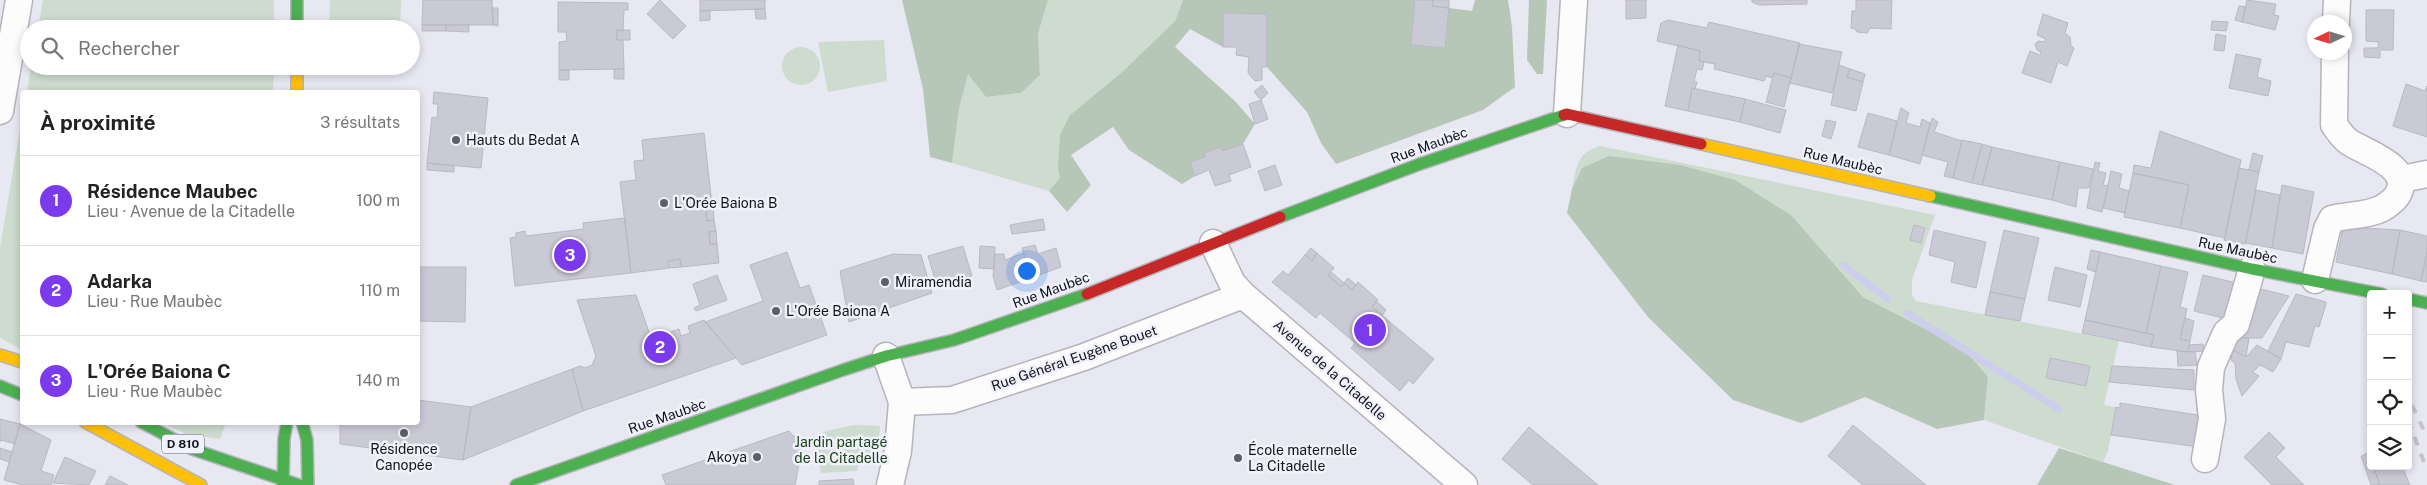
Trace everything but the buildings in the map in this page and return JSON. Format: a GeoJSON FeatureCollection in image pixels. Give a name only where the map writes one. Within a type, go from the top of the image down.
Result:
{"type":"FeatureCollection","features":[{"type":"Feature","properties":{"kind":"main road"},"geometry":{"type":"LineString","coordinates":[[297,20],[298,0]]}},
{"type":"Feature","properties":{"kind":"main road"},"geometry":{"type":"LineString","coordinates":[[297,75],[297,90]]}},
{"type":"Feature","properties":{"kind":"main road","name":"Rue Maubèc"},"geometry":{"type":"LineString","coordinates":[[516,485],[886,356],[954,340],[1079,297],[1213,243],[1420,164],[1567,114],[2252,269],[2367,291]]}},
{"type":"Feature","properties":{"kind":"main road"},"geometry":{"type":"LineString","coordinates":[[2412,300],[2427,303]]}},
{"type":"Feature","properties":{"kind":"main road"},"geometry":{"type":"LineString","coordinates":[[0,355],[20,361]]}},
{"type":"Feature","properties":{"kind":"main road"},"geometry":{"type":"LineString","coordinates":[[0,386],[20,394]]}},
{"type":"Feature","properties":{"kind":"main road"},"geometry":{"type":"LineString","coordinates":[[90,425],[201,485]]}},
{"type":"Feature","properties":{"kind":"main road","name":"D 810"},"geometry":{"type":"LineString","coordinates":[[147,425],[192,449],[283,482],[300,485]]}},
{"type":"Feature","properties":{"kind":"main road"},"geometry":{"type":"LineString","coordinates":[[283,482],[284,440],[286,425]]}},
{"type":"Feature","properties":{"kind":"main road"},"geometry":{"type":"LineString","coordinates":[[303,425],[307,440],[308,485]]}},
{"type":"Feature","properties":{"kind":"street"},"geometry":{"type":"LineString","coordinates":[[0,110],[19,0]]}},
{"type":"Feature","properties":{"kind":"street"},"geometry":{"type":"LineString","coordinates":[[1567,114],[1574,0]]}},
{"type":"Feature","properties":{"kind":"street"},"geometry":{"type":"LineString","coordinates":[[2336,15],[2337,0]]}},
{"type":"Feature","properties":{"kind":"street"},"geometry":{"type":"LineString","coordinates":[[2314,280],[2327,229],[2332,218],[2378,210],[2396,198],[2402,186],[2402,179],[2396,171],[2380,158],[2348,141],[2334,125],[2336,60]]}},
{"type":"Feature","properties":{"kind":"street"},"geometry":{"type":"LineString","coordinates":[[2402,179],[2427,174]]}},
{"type":"Feature","properties":{"kind":"street","name":"Avenue de la Citadelle"},"geometry":{"type":"LineString","coordinates":[[1213,243],[1232,283],[1243,295],[1464,485]]}},
{"type":"Feature","properties":{"kind":"street"},"geometry":{"type":"LineString","coordinates":[[2205,459],[2212,419],[2209,390],[2211,367],[2226,332],[2236,324],[2252,269]]}},
{"type":"Feature","properties":{"kind":"street","name":"Rue Général Eugène Bouet"},"geometry":{"type":"LineString","coordinates":[[902,402],[952,400],[1084,357],[1243,295]]}},
{"type":"Feature","properties":{"kind":"street"},"geometry":{"type":"LineString","coordinates":[[886,356],[902,402],[893,483]]}},
{"type":"Feature","properties":{"kind":"green space"},"geometry":{"type":"Polygon","coordinates":[[[43,0],[274,0],[274,20],[40,20],[43,0]]]}},
{"type":"Feature","properties":{"kind":"green space"},"geometry":{"type":"Polygon","coordinates":[[[330,0],[401,0],[400,20],[329,20],[330,0]]]}},
{"type":"Feature","properties":{"kind":"green space"},"geometry":{"type":"Polygon","coordinates":[[[902,0],[1048,0],[1038,34],[1040,75],[1021,93],[986,97],[968,74],[959,109],[952,163],[930,157],[923,89],[902,0]]]}},
{"type":"Feature","properties":{"kind":"green space"},"geometry":{"type":"Polygon","coordinates":[[[1048,0],[1183,0],[1175,21],[1122,72],[1070,115],[1058,168],[1061,178],[1049,191],[952,163],[959,109],[968,73],[986,97],[1021,93],[1040,75],[1038,34],[1048,0]]]}},
{"type":"Feature","properties":{"kind":"green space"},"geometry":{"type":"Polygon","coordinates":[[[1183,0],[1415,0],[1411,45],[1445,48],[1449,8],[1472,11],[1475,0],[1508,0],[1512,27],[1515,87],[1483,110],[1336,164],[1321,143],[1307,112],[1267,67],[1267,14],[1223,47],[1190,29],[1175,47],[1235,101],[1255,124],[1243,144],[1191,162],[1195,176],[1182,184],[1129,150],[1113,127],[1071,155],[1091,185],[1067,212],[1049,191],[1060,178],[1058,168],[1060,135],[1070,115],[1122,72],[1175,21],[1183,0]]]}},
{"type":"Feature","properties":{"kind":"green space"},"geometry":{"type":"Polygon","coordinates":[[[1529,0],[1547,0],[1543,74],[1537,74],[1527,60],[1529,0]]]}},
{"type":"Feature","properties":{"kind":"green space"},"geometry":{"type":"Polygon","coordinates":[[[884,40],[887,81],[828,92],[818,42],[884,40]]]}},
{"type":"Feature","properties":{"kind":"green space"},"geometry":{"type":"Polygon","coordinates":[[[801,47],[815,52],[820,66],[815,80],[801,85],[787,80],[782,66],[787,52],[801,47]]]}},
{"type":"Feature","properties":{"kind":"green space"},"geometry":{"type":"Polygon","coordinates":[[[30,75],[274,75],[273,90],[27,90],[30,75]]]}},
{"type":"Feature","properties":{"kind":"green space"},"geometry":{"type":"Polygon","coordinates":[[[20,129],[20,349],[0,338],[0,247],[20,129]]]}},
{"type":"Feature","properties":{"kind":"green space"},"geometry":{"type":"Polygon","coordinates":[[[1600,146],[1935,215],[1912,280],[1912,295],[1916,301],[2119,341],[2104,405],[2116,407],[2108,451],[2103,462],[1984,420],[1988,377],[1964,350],[1863,297],[1791,215],[1582,168],[1572,189],[1579,162],[1586,152],[1600,146]],[[2050,358],[2046,378],[2086,386],[2090,366],[2050,358]]]}},
{"type":"Feature","properties":{"kind":"green space"},"geometry":{"type":"Polygon","coordinates":[[[1609,156],[1680,165],[1735,180],[1791,215],[1863,297],[1964,349],[1988,377],[1984,420],[1937,429],[1865,397],[1801,423],[1733,400],[1648,317],[1567,213],[1572,189],[1582,168],[1609,156]]]}},
{"type":"Feature","properties":{"kind":"green space"},"geometry":{"type":"Polygon","coordinates":[[[167,425],[225,425],[220,439],[186,434],[167,425]]]}},
{"type":"Feature","properties":{"kind":"green space","name":"Jardin partagé de la Citadelle"},"geometry":{"type":"Polygon","coordinates":[[[854,425],[880,426],[878,454],[864,458],[857,471],[821,473],[813,438],[826,431],[854,425]]]}},
{"type":"Feature","properties":{"kind":"green space"},"geometry":{"type":"Polygon","coordinates":[[[2059,448],[2175,485],[2037,485],[2059,448]]]}},
{"type":"Feature","properties":{"kind":"waterway"},"geometry":{"type":"LineString","coordinates":[[1843,265],[1888,299]]}},
{"type":"Feature","properties":{"kind":"waterway"},"geometry":{"type":"LineString","coordinates":[[1907,313],[2059,409]]}},
{"type":"Feature","properties":{"kind":"railway"},"geometry":{"type":"LineString","coordinates":[[2412,405],[2427,437]]}},
{"type":"Feature","properties":{"kind":"railway"},"geometry":{"type":"LineString","coordinates":[[2410,425],[2427,470]]}},
{"type":"Feature","properties":{"kind":"traffic: fast"},"geometry":{"type":"LineString","coordinates":[[297,0],[297,20]]}},
{"type":"Feature","properties":{"kind":"traffic: fast"},"geometry":{"type":"LineString","coordinates":[[1280,217],[1420,164],[1564,115]]}},
{"type":"Feature","properties":{"kind":"traffic: fast"},"geometry":{"type":"LineString","coordinates":[[1930,196],[2252,269],[2367,291]]}},
{"type":"Feature","properties":{"kind":"traffic: fast"},"geometry":{"type":"LineString","coordinates":[[516,485],[843,370],[886,356],[954,340],[1087,294]]}},
{"type":"Feature","properties":{"kind":"traffic: fast"},"geometry":{"type":"LineString","coordinates":[[2412,300],[2427,303]]}},
{"type":"Feature","properties":{"kind":"traffic: fast"},"geometry":{"type":"LineString","coordinates":[[0,386],[20,394]]}},
{"type":"Feature","properties":{"kind":"traffic: fast"},"geometry":{"type":"LineString","coordinates":[[147,425],[192,449],[299,485]]}},
{"type":"Feature","properties":{"kind":"traffic: fast"},"geometry":{"type":"LineString","coordinates":[[283,485],[284,439],[286,425]]}},
{"type":"Feature","properties":{"kind":"traffic: fast"},"geometry":{"type":"LineString","coordinates":[[303,425],[307,440],[308,485]]}},
{"type":"Feature","properties":{"kind":"traffic: slow"},"geometry":{"type":"LineString","coordinates":[[297,75],[297,90]]}},
{"type":"Feature","properties":{"kind":"traffic: slow"},"geometry":{"type":"LineString","coordinates":[[1701,144],[1930,196]]}},
{"type":"Feature","properties":{"kind":"traffic: slow"},"geometry":{"type":"LineString","coordinates":[[0,355],[20,361]]}},
{"type":"Feature","properties":{"kind":"traffic: slow"},"geometry":{"type":"LineString","coordinates":[[91,425],[201,485]]}},
{"type":"Feature","properties":{"kind":"traffic: jam"},"geometry":{"type":"LineString","coordinates":[[1564,115],[1567,114],[1701,144]]}},
{"type":"Feature","properties":{"kind":"traffic: jam"},"geometry":{"type":"LineString","coordinates":[[1087,294],[1280,217]]}},
{"type":"Feature","properties":{"kind":"place","name":"Hauts du Bedat A"},"geometry":{"type":"Point","coordinates":[456,140]}},
{"type":"Feature","properties":{"kind":"place","name":"L'Orée Baiona B"},"geometry":{"type":"Point","coordinates":[664,203]}},
{"type":"Feature","properties":{"kind":"place","name":"L'Orée Baiona C"},"geometry":{"type":"Point","coordinates":[570,255]}},
{"type":"Feature","properties":{"kind":"place","name":"Miramendia"},"geometry":{"type":"Point","coordinates":[885,282]}},
{"type":"Feature","properties":{"kind":"place","name":"L'Orée Baiona A"},"geometry":{"type":"Point","coordinates":[776,311]}},
{"type":"Feature","properties":{"kind":"place","name":"Résidence Maubec"},"geometry":{"type":"Point","coordinates":[1370,330]}},
{"type":"Feature","properties":{"kind":"place","name":"Adarka"},"geometry":{"type":"Point","coordinates":[660,347]}},
{"type":"Feature","properties":{"kind":"place","name":"Résidence Canopée"},"geometry":{"type":"Point","coordinates":[404,433]}},
{"type":"Feature","properties":{"kind":"place","name":"Akoya"},"geometry":{"type":"Point","coordinates":[757,457]}},
{"type":"Feature","properties":{"kind":"place","name":"École maternelle La Citadelle"},"geometry":{"type":"Point","coordinates":[1238,458]}}]}
